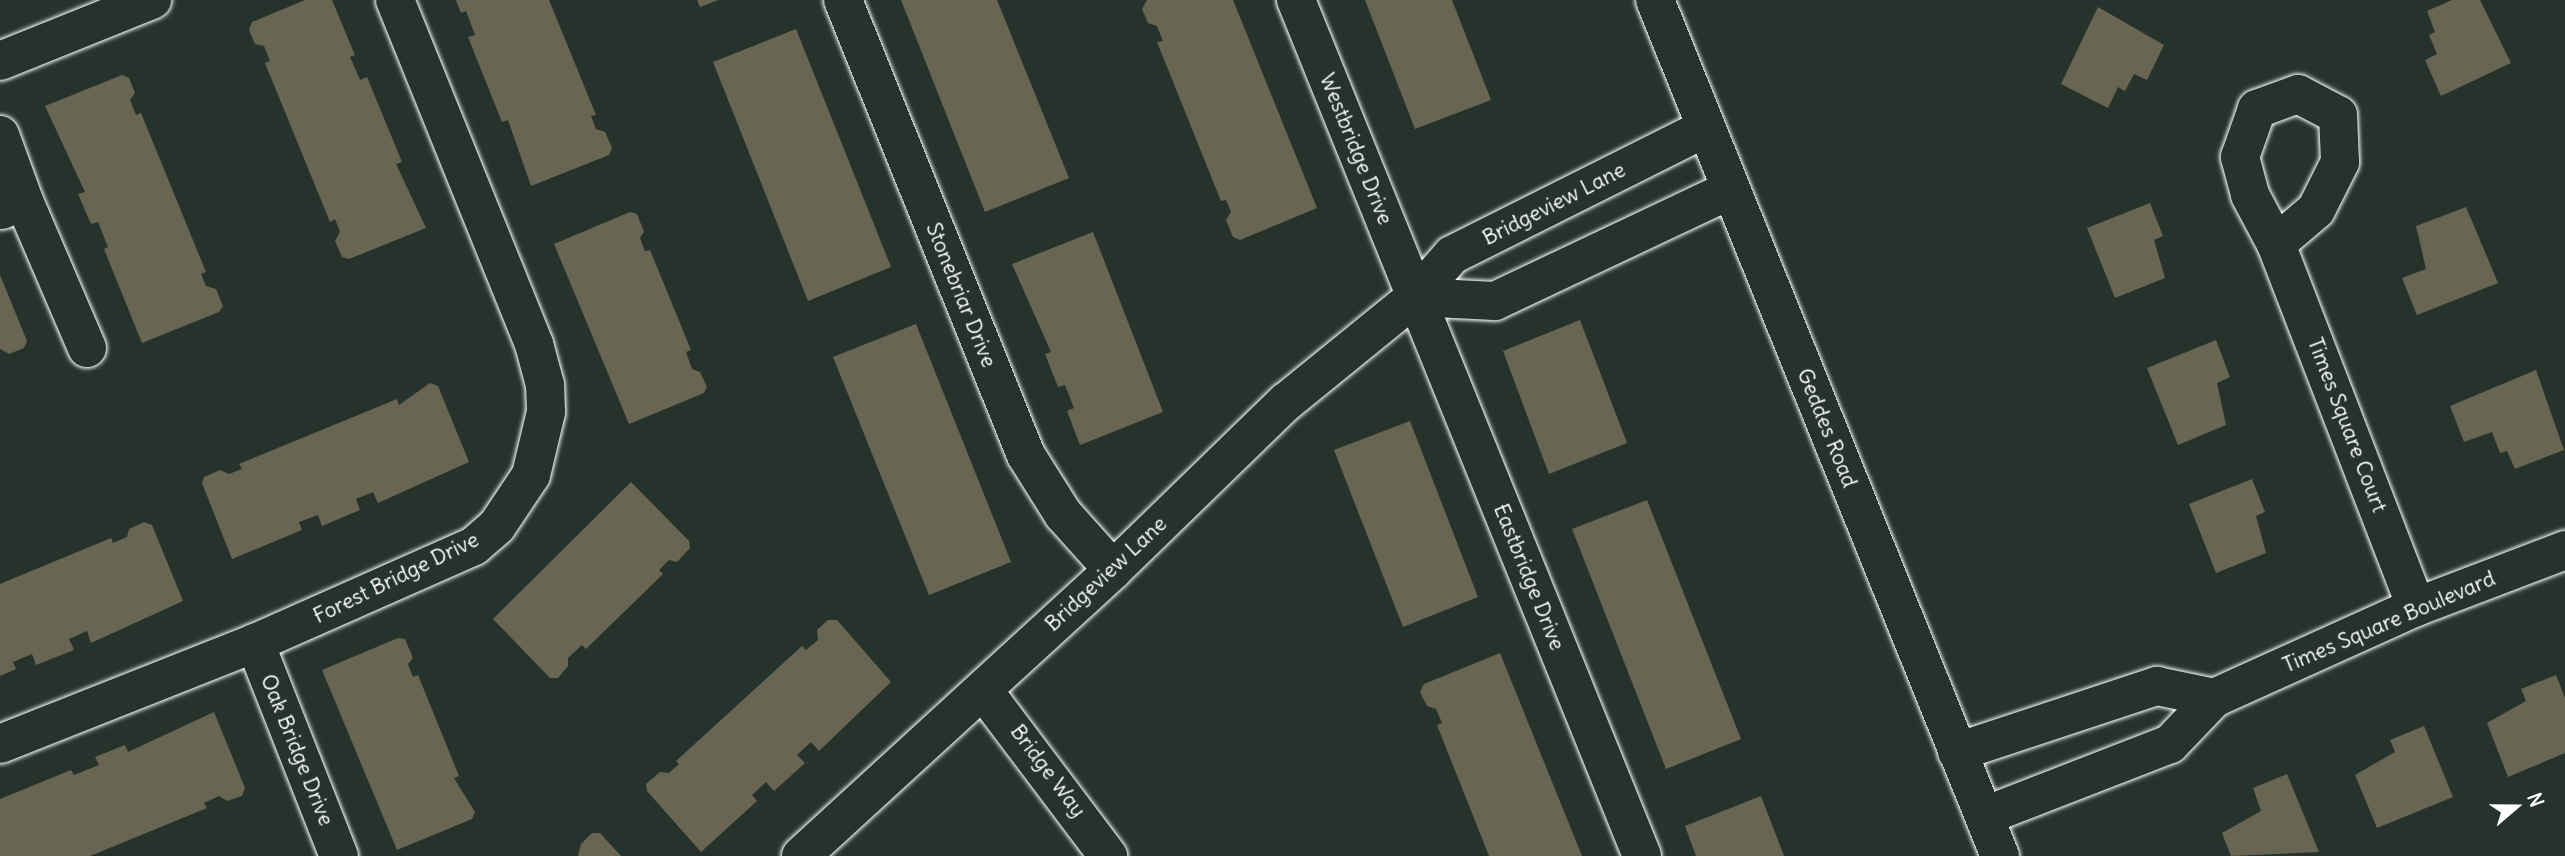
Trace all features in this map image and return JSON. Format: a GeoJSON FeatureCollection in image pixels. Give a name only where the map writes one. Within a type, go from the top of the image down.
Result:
{"type":"FeatureCollection","features":[{"type":"Feature","properties":{"kind":"street"},"geometry":{"type":"LineString","coordinates":[[0,61],[152,0]]}},
{"type":"Feature","properties":{"kind":"street","name":"Forest Bridge Drive"},"geometry":{"type":"LineString","coordinates":[[0,744],[255,643],[474,546],[516,502],[541,442],[545,385],[534,344],[395,0]]}},
{"type":"Feature","properties":{"kind":"street","name":"Stonebriar Drive"},"geometry":{"type":"LineString","coordinates":[[843,0],[1026,455],[1063,514],[1113,570]]}},
{"type":"Feature","properties":{"kind":"street","name":"Westbridge Drive"},"geometry":{"type":"LineString","coordinates":[[1296,0],[1415,298]]}},
{"type":"Feature","properties":{"kind":"street","name":"Geddes Road"},"geometry":{"type":"LineString","coordinates":[[1655,0],[2000,856]]}},
{"type":"Feature","properties":{"kind":"street","name":"Bridgeview Lane"},"geometry":{"type":"LineString","coordinates":[[801,856],[1113,570],[1286,402],[1415,298],[1452,255],[1706,128]]}},
{"type":"Feature","properties":{"kind":"street"},"geometry":{"type":"LineString","coordinates":[[0,135],[12,206],[87,348]]}},
{"type":"Feature","properties":{"kind":"street"},"geometry":{"type":"LineString","coordinates":[[1415,298],[1495,300],[1730,190]]}},
{"type":"Feature","properties":{"kind":"street","name":"Times Square Court"},"geometry":{"type":"LineString","coordinates":[[2276,244],[2416,607]]}},
{"type":"Feature","properties":{"kind":"street","name":"Eastbridge Drive"},"geometry":{"type":"LineString","coordinates":[[1415,298],[1642,856]]}},
{"type":"Feature","properties":{"kind":"street","name":"Times Square Boulevard"},"geometry":{"type":"LineString","coordinates":[[1984,816],[2170,744],[2214,698],[2416,607],[2565,550]]}},
{"type":"Feature","properties":{"kind":"street","name":"Oak Bridge Drive"},"geometry":{"type":"LineString","coordinates":[[255,643],[340,856]]}},
{"type":"Feature","properties":{"kind":"street"},"geometry":{"type":"LineString","coordinates":[[1957,752],[2158,686],[2214,698]]}},
{"type":"Feature","properties":{"kind":"street","name":"Bridge Way"},"geometry":{"type":"LineString","coordinates":[[983,690],[1108,856]]}},
{"type":"Feature","properties":{"kind":"building"},"geometry":{"type":"Polygon","coordinates":[[[305,0],[332,0],[355,55],[350,57],[360,80],[367,77],[402,162],[396,164],[426,228],[349,259],[342,257],[335,241],[340,232],[335,219],[330,222],[265,63],[270,61],[264,46],[255,44],[249,30],[252,22],[305,0]]]}},
{"type":"Feature","properties":{"kind":"building"},"geometry":{"type":"Polygon","coordinates":[[[456,0],[549,0],[596,115],[591,116],[596,129],[605,132],[612,148],[609,155],[531,186],[508,120],[502,122],[468,37],[475,35],[466,11],[461,13],[456,0]]]}},
{"type":"Feature","properties":{"kind":"building"},"geometry":{"type":"Polygon","coordinates":[[[697,0],[718,0],[700,7],[697,0]]]}},
{"type":"Feature","properties":{"kind":"building"},"geometry":{"type":"Polygon","coordinates":[[[901,0],[997,0],[1069,178],[985,212],[901,0]]]}},
{"type":"Feature","properties":{"kind":"building"},"geometry":{"type":"Polygon","coordinates":[[[1147,0],[1233,0],[1317,208],[1240,240],[1233,237],[1226,220],[1231,212],[1226,200],[1221,201],[1157,42],[1163,41],[1157,26],[1148,23],[1142,9],[1147,0]]]}},
{"type":"Feature","properties":{"kind":"building"},"geometry":{"type":"Polygon","coordinates":[[[1365,0],[1452,0],[1491,100],[1415,129],[1365,0]]]}},
{"type":"Feature","properties":{"kind":"building"},"geometry":{"type":"Polygon","coordinates":[[[2452,0],[2480,0],[2511,63],[2441,96],[2425,60],[2437,54],[2429,35],[2435,32],[2427,11],[2452,0]]]}},
{"type":"Feature","properties":{"kind":"building"},"geometry":{"type":"Polygon","coordinates":[[[2098,7],[2164,45],[2147,80],[2134,74],[2125,91],[2118,87],[2108,108],[2061,84],[2098,7]]]}},
{"type":"Feature","properties":{"kind":"building"},"geometry":{"type":"Polygon","coordinates":[[[796,29],[891,267],[808,301],[713,62],[796,29]]]}},
{"type":"Feature","properties":{"kind":"building"},"geometry":{"type":"Polygon","coordinates":[[[122,75],[129,78],[135,93],[130,100],[136,115],[141,113],[206,272],[201,274],[206,286],[216,289],[223,306],[219,312],[142,343],[104,249],[108,247],[98,222],[91,224],[78,194],[85,192],[45,106],[122,75]]]}},
{"type":"Feature","properties":{"kind":"building"},"geometry":{"type":"Polygon","coordinates":[[[2150,203],[2163,236],[2154,240],[2165,278],[2115,298],[2087,228],[2150,203]]]}},
{"type":"Feature","properties":{"kind":"building"},"geometry":{"type":"Polygon","coordinates":[[[2466,207],[2498,283],[2417,315],[2402,278],[2426,269],[2416,226],[2466,207]]]}},
{"type":"Feature","properties":{"kind":"building"},"geometry":{"type":"Polygon","coordinates":[[[630,212],[637,214],[644,232],[640,238],[645,251],[650,250],[691,350],[686,352],[692,369],[700,372],[707,387],[704,393],[629,424],[554,244],[630,212]]]}},
{"type":"Feature","properties":{"kind":"building"},"geometry":{"type":"Polygon","coordinates":[[[1093,232],[1163,412],[1080,445],[1067,411],[1074,408],[1065,385],[1058,387],[1045,354],[1051,352],[1012,264],[1093,232]]]}},
{"type":"Feature","properties":{"kind":"building"},"geometry":{"type":"Polygon","coordinates":[[[0,275],[27,341],[24,348],[9,354],[0,349],[0,275]]]}},
{"type":"Feature","properties":{"kind":"building"},"geometry":{"type":"Polygon","coordinates":[[[1580,320],[1627,443],[1549,474],[1503,351],[1580,320]]]}},
{"type":"Feature","properties":{"kind":"building"},"geometry":{"type":"Polygon","coordinates":[[[916,324],[1011,562],[929,595],[833,357],[916,324]]]}},
{"type":"Feature","properties":{"kind":"building"},"geometry":{"type":"Polygon","coordinates":[[[2216,340],[2230,377],[2217,383],[2226,425],[2178,445],[2147,368],[2216,340]]]}},
{"type":"Feature","properties":{"kind":"building"},"geometry":{"type":"Polygon","coordinates":[[[2536,370],[2564,450],[2515,469],[2507,451],[2500,453],[2492,432],[2464,442],[2450,406],[2536,370]]]}},
{"type":"Feature","properties":{"kind":"building"},"geometry":{"type":"Polygon","coordinates":[[[430,383],[438,386],[469,462],[378,503],[373,492],[356,499],[360,510],[322,526],[318,515],[299,522],[302,530],[232,559],[202,483],[204,477],[220,470],[229,474],[242,469],[239,464],[397,399],[399,405],[430,383]]]}},
{"type":"Feature","properties":{"kind":"building"},"geometry":{"type":"Polygon","coordinates":[[[1410,421],[1478,597],[1403,627],[1334,450],[1410,421]]]}},
{"type":"Feature","properties":{"kind":"building"},"geometry":{"type":"Polygon","coordinates":[[[2252,479],[2265,512],[2256,516],[2266,553],[2216,573],[2189,504],[2252,479]]]}},
{"type":"Feature","properties":{"kind":"building"},"geometry":{"type":"Polygon","coordinates":[[[631,482],[689,541],[690,548],[677,562],[669,560],[659,570],[663,574],[586,649],[582,645],[568,658],[568,666],[558,678],[550,678],[493,619],[631,482]]]}},
{"type":"Feature","properties":{"kind":"building"},"geometry":{"type":"Polygon","coordinates":[[[1647,500],[1741,739],[1666,769],[1572,529],[1647,500]]]}},
{"type":"Feature","properties":{"kind":"building"},"geometry":{"type":"Polygon","coordinates":[[[144,522],[152,525],[183,601],[91,643],[87,631],[69,639],[74,650],[36,665],[32,654],[13,662],[16,669],[0,676],[0,584],[111,538],[113,543],[127,537],[129,529],[144,522]]]}},
{"type":"Feature","properties":{"kind":"building"},"geometry":{"type":"Polygon","coordinates":[[[828,620],[837,620],[891,682],[819,751],[811,742],[797,755],[805,763],[774,791],[766,782],[752,795],[757,801],[701,852],[647,791],[646,784],[660,772],[669,773],[679,764],[676,761],[802,646],[806,650],[818,640],[817,630],[828,620]]]}},
{"type":"Feature","properties":{"kind":"building"},"geometry":{"type":"Polygon","coordinates":[[[398,638],[405,639],[413,658],[408,664],[413,677],[418,675],[459,776],[454,778],[475,812],[472,819],[397,850],[322,670],[398,638]]]}},
{"type":"Feature","properties":{"kind":"building"},"geometry":{"type":"Polygon","coordinates":[[[1500,653],[1582,856],[1489,856],[1437,725],[1442,723],[1436,709],[1427,706],[1420,692],[1424,684],[1500,653]]]}},
{"type":"Feature","properties":{"kind":"building"},"geometry":{"type":"Polygon","coordinates":[[[2556,675],[2565,698],[2565,753],[2508,777],[2487,723],[2526,701],[2521,689],[2556,675]]]}},
{"type":"Feature","properties":{"kind":"building"},"geometry":{"type":"Polygon","coordinates":[[[214,712],[245,788],[242,796],[227,801],[219,796],[204,803],[207,808],[90,856],[0,856],[0,799],[71,770],[74,775],[99,765],[95,757],[125,745],[128,752],[214,712]]]}},
{"type":"Feature","properties":{"kind":"building"},"geometry":{"type":"Polygon","coordinates":[[[2424,726],[2453,797],[2377,828],[2355,775],[2395,752],[2390,740],[2424,726]]]}},
{"type":"Feature","properties":{"kind":"building"},"geometry":{"type":"Polygon","coordinates":[[[2287,774],[2319,852],[2231,856],[2222,833],[2261,811],[2253,788],[2287,774]]]}},
{"type":"Feature","properties":{"kind":"building"},"geometry":{"type":"Polygon","coordinates":[[[1761,796],[1784,856],[1696,856],[1685,826],[1761,796]]]}},
{"type":"Feature","properties":{"kind":"building"},"geometry":{"type":"Polygon","coordinates":[[[592,833],[600,833],[621,856],[578,856],[581,844],[592,833]]]}}]}
